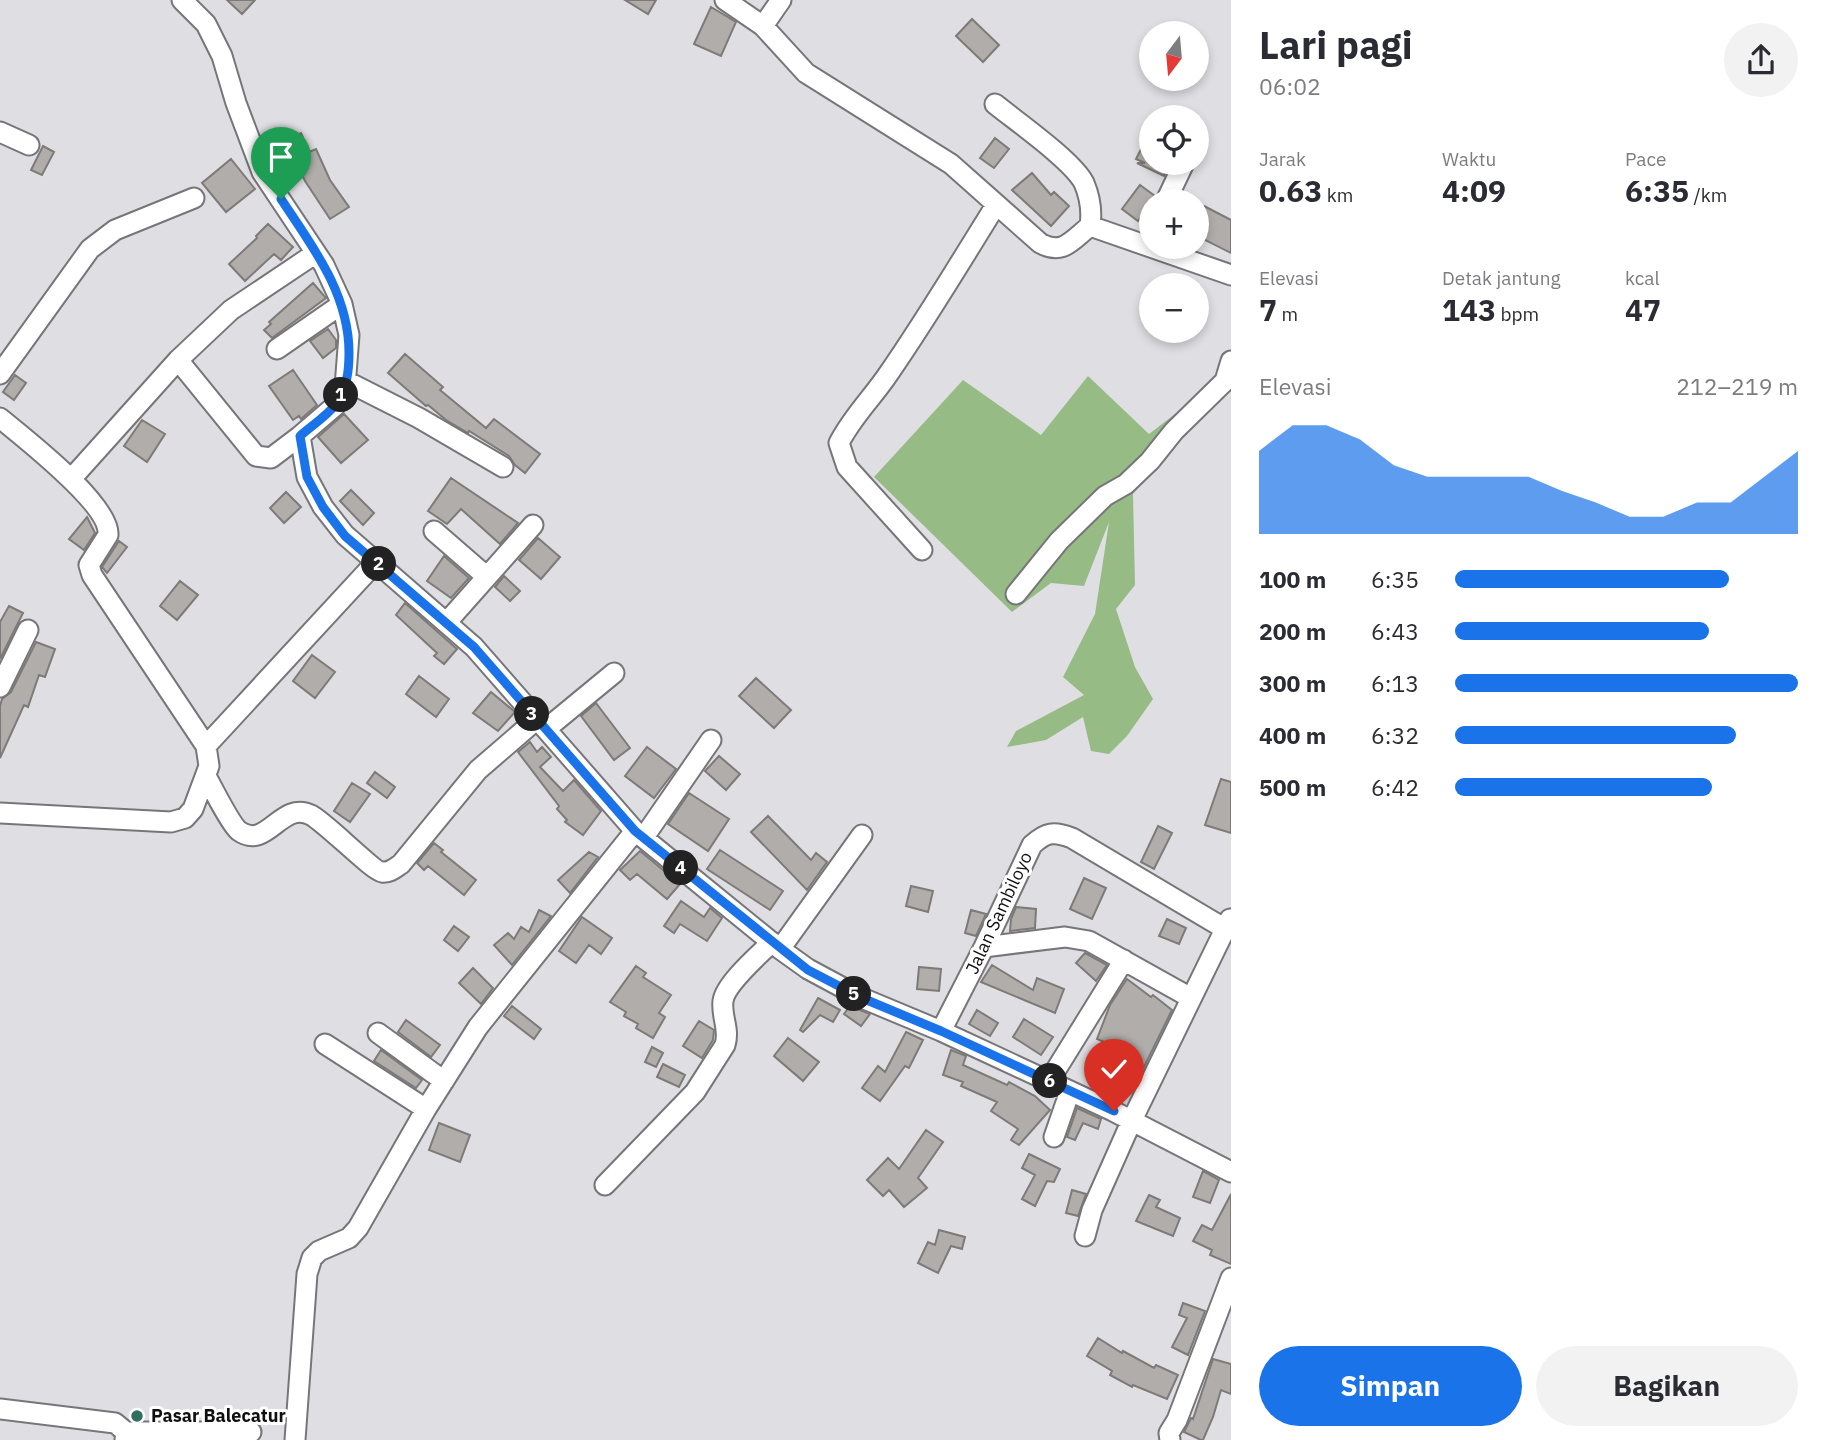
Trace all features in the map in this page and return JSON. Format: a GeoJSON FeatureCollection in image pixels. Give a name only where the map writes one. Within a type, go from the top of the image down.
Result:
{"type":"FeatureCollection","features":[{"type":"Feature","properties":{"kind":"street"},"geometry":{"type":"LineString","coordinates":[[178,360],[256,456],[271,458],[335,406],[345,387],[349,335],[342,304],[316,253],[262,172],[222,56],[206,24],[182,0]]}},
{"type":"Feature","properties":{"kind":"street"},"geometry":{"type":"LineString","coordinates":[[725,0],[763,26],[806,73],[951,164],[1040,243],[1050,249],[1061,249],[1090,226],[1091,213],[1084,183],[1073,168],[995,104]]}},
{"type":"Feature","properties":{"kind":"street"},"geometry":{"type":"LineString","coordinates":[[763,26],[781,0]]}},
{"type":"Feature","properties":{"kind":"street"},"geometry":{"type":"LineString","coordinates":[[0,132],[29,145]]}},
{"type":"Feature","properties":{"kind":"street"},"geometry":{"type":"LineString","coordinates":[[0,374],[90,248],[115,230],[194,198]]}},
{"type":"Feature","properties":{"kind":"street"},"geometry":{"type":"LineString","coordinates":[[922,550],[847,467],[839,443],[846,429],[925,320],[996,205]]}},
{"type":"Feature","properties":{"kind":"street"},"geometry":{"type":"LineString","coordinates":[[1090,226],[1139,237]]}},
{"type":"Feature","properties":{"kind":"street"},"geometry":{"type":"LineString","coordinates":[[72,478],[178,360],[231,310],[316,253]]}},
{"type":"Feature","properties":{"kind":"street"},"geometry":{"type":"LineString","coordinates":[[1195,259],[1231,275]]}},
{"type":"Feature","properties":{"kind":"street"},"geometry":{"type":"LineString","coordinates":[[277,349],[342,304]]}},
{"type":"Feature","properties":{"kind":"street"},"geometry":{"type":"LineString","coordinates":[[1016,594],[1059,541],[1105,496],[1126,484],[1150,461],[1174,431],[1228,388],[1231,361]]}},
{"type":"Feature","properties":{"kind":"street"},"geometry":{"type":"LineString","coordinates":[[346,381],[419,418],[503,467]]}},
{"type":"Feature","properties":{"kind":"street"},"geometry":{"type":"LineString","coordinates":[[0,418],[72,478],[109,529],[106,540],[89,565],[92,575],[206,746],[209,766],[193,809],[185,818],[171,822],[0,813]]}},
{"type":"Feature","properties":{"kind":"street"},"geometry":{"type":"LineString","coordinates":[[300,436],[307,477],[323,507],[345,536],[474,647],[640,834],[776,946],[808,970],[853,993],[1132,1120],[1231,1172]]}},
{"type":"Feature","properties":{"kind":"street"},"geometry":{"type":"LineString","coordinates":[[446,623],[533,525]]}},
{"type":"Feature","properties":{"kind":"street"},"geometry":{"type":"LineString","coordinates":[[434,531],[487,577]]}},
{"type":"Feature","properties":{"kind":"street"},"geometry":{"type":"LineString","coordinates":[[206,746],[376,562]]}},
{"type":"Feature","properties":{"kind":"street"},"geometry":{"type":"LineString","coordinates":[[0,687],[28,630]]}},
{"type":"Feature","properties":{"kind":"street"},"geometry":{"type":"LineString","coordinates":[[206,776],[237,830],[249,835],[261,834],[298,810],[325,825],[377,871],[390,871],[401,864],[478,770],[614,673]]}},
{"type":"Feature","properties":{"kind":"street"},"geometry":{"type":"LineString","coordinates":[[295,1440],[310,1266],[319,1251],[349,1238],[359,1228],[426,1109],[478,1027],[640,834],[712,740]]}},
{"type":"Feature","properties":{"kind":"street","name":"Jalan Sambiloyo"},"geometry":{"type":"LineString","coordinates":[[941,1031],[1032,845],[1044,834],[1057,832],[1072,838],[1229,923]]}},
{"type":"Feature","properties":{"kind":"street"},"geometry":{"type":"LineString","coordinates":[[606,1185],[695,1092],[725,1045],[727,1037],[723,999],[728,988],[776,946],[862,835]]}},
{"type":"Feature","properties":{"kind":"street"},"geometry":{"type":"LineString","coordinates":[[1085,1236],[1092,1210],[1132,1120],[1229,923]]}},
{"type":"Feature","properties":{"kind":"street"},"geometry":{"type":"LineString","coordinates":[[984,947],[1078,937],[1090,941],[1191,998]]}},
{"type":"Feature","properties":{"kind":"street"},"geometry":{"type":"LineString","coordinates":[[1049,1081],[1124,960]]}},
{"type":"Feature","properties":{"kind":"street"},"geometry":{"type":"LineString","coordinates":[[378,1033],[444,1081]]}},
{"type":"Feature","properties":{"kind":"street"},"geometry":{"type":"LineString","coordinates":[[325,1044],[426,1109]]}},
{"type":"Feature","properties":{"kind":"street"},"geometry":{"type":"LineString","coordinates":[[1054,1138],[1070,1091]]}},
{"type":"Feature","properties":{"kind":"street"},"geometry":{"type":"LineString","coordinates":[[1170,1440],[1169,1433],[1175,1424],[1231,1278]]}},
{"type":"Feature","properties":{"kind":"street"},"geometry":{"type":"LineString","coordinates":[[0,1409],[115,1423],[125,1436],[251,1432]]}},
{"type":"Feature","properties":{"kind":"green space"},"geometry":{"type":"Polygon","coordinates":[[[1088,376],[1149,434],[1210,387],[1212,404],[1133,494],[1135,585],[1116,609],[1135,667],[1153,699],[1127,736],[1109,754],[1091,751],[1083,717],[1046,740],[1007,747],[1016,731],[1084,695],[1063,677],[1095,614],[1109,522],[1084,586],[1051,583],[1012,612],[874,477],[963,380],[1041,435],[1088,376]]]}},
{"type":"Feature","properties":{"kind":"building"},"geometry":{"type":"Polygon","coordinates":[[[227,0],[255,0],[242,14],[227,0]]]}},
{"type":"Feature","properties":{"kind":"building"},"geometry":{"type":"Polygon","coordinates":[[[625,0],[656,0],[648,14],[625,0]]]}},
{"type":"Feature","properties":{"kind":"building"},"geometry":{"type":"Polygon","coordinates":[[[711,7],[736,22],[721,56],[694,44],[711,7]]]}},
{"type":"Feature","properties":{"kind":"building"},"geometry":{"type":"Polygon","coordinates":[[[972,19],[999,45],[983,62],[956,36],[972,19]]]}},
{"type":"Feature","properties":{"kind":"building"},"geometry":{"type":"Polygon","coordinates":[[[301,133],[309,152],[316,149],[330,180],[349,207],[330,219],[305,181],[292,153],[283,157],[277,144],[301,133]]]}},
{"type":"Feature","properties":{"kind":"building"},"geometry":{"type":"Polygon","coordinates":[[[995,138],[1009,149],[994,168],[980,158],[995,138]]]}},
{"type":"Feature","properties":{"kind":"building"},"geometry":{"type":"Polygon","coordinates":[[[43,146],[54,152],[42,175],[31,170],[43,146]]]}},
{"type":"Feature","properties":{"kind":"building"},"geometry":{"type":"Polygon","coordinates":[[[231,159],[255,189],[226,212],[202,183],[231,159]]]}},
{"type":"Feature","properties":{"kind":"building"},"geometry":{"type":"Polygon","coordinates":[[[1032,173],[1051,195],[1054,192],[1069,206],[1051,226],[1012,190],[1032,173]]]}},
{"type":"Feature","properties":{"kind":"building"},"geometry":{"type":"Polygon","coordinates":[[[1140,185],[1145,189],[1139,189],[1138,221],[1122,209],[1140,185]]]}},
{"type":"Feature","properties":{"kind":"building"},"geometry":{"type":"Polygon","coordinates":[[[1209,209],[1231,220],[1231,253],[1209,242],[1209,209]]]}},
{"type":"Feature","properties":{"kind":"building"},"geometry":{"type":"Polygon","coordinates":[[[268,224],[293,247],[281,260],[274,254],[245,281],[229,264],[268,224]]]}},
{"type":"Feature","properties":{"kind":"building"},"geometry":{"type":"Polygon","coordinates":[[[313,283],[326,298],[272,338],[264,330],[271,324],[269,322],[313,283]]]}},
{"type":"Feature","properties":{"kind":"building"},"geometry":{"type":"Polygon","coordinates":[[[328,329],[336,340],[336,348],[323,358],[310,341],[328,329]]]}},
{"type":"Feature","properties":{"kind":"building"},"geometry":{"type":"Polygon","coordinates":[[[405,354],[443,387],[440,390],[486,428],[494,419],[540,454],[525,473],[509,456],[446,420],[388,373],[405,354]]]}},
{"type":"Feature","properties":{"kind":"building"},"geometry":{"type":"Polygon","coordinates":[[[293,370],[317,405],[301,419],[299,416],[293,420],[269,386],[293,370]]]}},
{"type":"Feature","properties":{"kind":"building"},"geometry":{"type":"Polygon","coordinates":[[[15,375],[26,383],[14,400],[3,392],[15,375]]]}},
{"type":"Feature","properties":{"kind":"building"},"geometry":{"type":"Polygon","coordinates":[[[344,414],[368,440],[341,463],[318,437],[344,414]]]}},
{"type":"Feature","properties":{"kind":"building"},"geometry":{"type":"Polygon","coordinates":[[[142,420],[165,434],[147,462],[124,446],[142,420]]]}},
{"type":"Feature","properties":{"kind":"building"},"geometry":{"type":"Polygon","coordinates":[[[451,478],[518,523],[500,544],[461,509],[447,524],[428,511],[451,478]]]}},
{"type":"Feature","properties":{"kind":"building"},"geometry":{"type":"Polygon","coordinates":[[[351,490],[374,513],[363,525],[340,501],[351,490]]]}},
{"type":"Feature","properties":{"kind":"building"},"geometry":{"type":"Polygon","coordinates":[[[286,492],[301,507],[284,523],[270,508],[286,492]]]}},
{"type":"Feature","properties":{"kind":"building"},"geometry":{"type":"Polygon","coordinates":[[[87,517],[95,533],[84,550],[69,539],[87,517]]]}},
{"type":"Feature","properties":{"kind":"building"},"geometry":{"type":"Polygon","coordinates":[[[538,538],[560,557],[541,579],[519,560],[538,538]]]}},
{"type":"Feature","properties":{"kind":"building"},"geometry":{"type":"Polygon","coordinates":[[[119,541],[127,547],[107,573],[102,567],[119,541]]]}},
{"type":"Feature","properties":{"kind":"building"},"geometry":{"type":"Polygon","coordinates":[[[444,556],[469,578],[451,598],[427,581],[444,556]]]}},
{"type":"Feature","properties":{"kind":"building"},"geometry":{"type":"Polygon","coordinates":[[[504,576],[520,591],[510,601],[495,587],[504,576]]]}},
{"type":"Feature","properties":{"kind":"building"},"geometry":{"type":"Polygon","coordinates":[[[180,581],[198,595],[177,620],[160,606],[180,581]]]}},
{"type":"Feature","properties":{"kind":"building"},"geometry":{"type":"Polygon","coordinates":[[[405,603],[457,649],[444,664],[434,656],[437,653],[396,615],[405,603]]]}},
{"type":"Feature","properties":{"kind":"building"},"geometry":{"type":"Polygon","coordinates":[[[9,606],[23,613],[0,659],[0,622],[9,606]]]}},
{"type":"Feature","properties":{"kind":"building"},"geometry":{"type":"Polygon","coordinates":[[[36,642],[55,649],[45,677],[39,675],[28,707],[24,705],[0,758],[2,699],[11,692],[36,642]]]}},
{"type":"Feature","properties":{"kind":"building"},"geometry":{"type":"Polygon","coordinates":[[[312,655],[335,672],[315,698],[293,681],[312,655]]]}},
{"type":"Feature","properties":{"kind":"building"},"geometry":{"type":"Polygon","coordinates":[[[419,676],[449,699],[436,717],[406,694],[419,676]]]}},
{"type":"Feature","properties":{"kind":"building"},"geometry":{"type":"Polygon","coordinates":[[[756,678],[791,710],[774,728],[739,696],[756,678]]]}},
{"type":"Feature","properties":{"kind":"building"},"geometry":{"type":"Polygon","coordinates":[[[491,692],[515,712],[498,731],[473,713],[491,692]]]}},
{"type":"Feature","properties":{"kind":"building"},"geometry":{"type":"Polygon","coordinates":[[[596,703],[630,748],[614,760],[581,716],[596,703]]]}},
{"type":"Feature","properties":{"kind":"building"},"geometry":{"type":"Polygon","coordinates":[[[530,742],[537,752],[542,747],[551,757],[540,767],[563,791],[574,780],[601,811],[583,835],[565,822],[567,820],[557,809],[559,806],[518,752],[530,742]]]}},
{"type":"Feature","properties":{"kind":"building"},"geometry":{"type":"Polygon","coordinates":[[[647,747],[676,769],[654,798],[625,776],[647,747]]]}},
{"type":"Feature","properties":{"kind":"building"},"geometry":{"type":"Polygon","coordinates":[[[719,756],[740,774],[726,790],[705,771],[719,756]]]}},
{"type":"Feature","properties":{"kind":"building"},"geometry":{"type":"Polygon","coordinates":[[[375,772],[395,787],[387,798],[367,783],[375,772]]]}},
{"type":"Feature","properties":{"kind":"building"},"geometry":{"type":"Polygon","coordinates":[[[1221,779],[1231,782],[1231,833],[1205,825],[1221,779]]]}},
{"type":"Feature","properties":{"kind":"building"},"geometry":{"type":"Polygon","coordinates":[[[352,783],[370,794],[350,822],[334,811],[352,783]]]}},
{"type":"Feature","properties":{"kind":"building"},"geometry":{"type":"Polygon","coordinates":[[[689,793],[729,819],[708,851],[668,824],[689,793]]]}},
{"type":"Feature","properties":{"kind":"building"},"geometry":{"type":"Polygon","coordinates":[[[768,816],[811,860],[816,853],[827,862],[807,890],[751,832],[768,816]]]}},
{"type":"Feature","properties":{"kind":"building"},"geometry":{"type":"Polygon","coordinates":[[[1158,826],[1172,833],[1154,869],[1141,862],[1158,826]]]}},
{"type":"Feature","properties":{"kind":"building"},"geometry":{"type":"Polygon","coordinates":[[[434,843],[443,850],[441,852],[476,880],[464,895],[428,866],[424,870],[417,863],[434,843]]]}},
{"type":"Feature","properties":{"kind":"building"},"geometry":{"type":"Polygon","coordinates":[[[720,850],[783,891],[770,910],[707,869],[720,850]]]}},
{"type":"Feature","properties":{"kind":"building"},"geometry":{"type":"Polygon","coordinates":[[[640,851],[680,884],[667,899],[637,874],[630,880],[620,870],[640,851]]]}},
{"type":"Feature","properties":{"kind":"building"},"geometry":{"type":"Polygon","coordinates":[[[589,852],[598,857],[570,893],[558,880],[589,852]]]}},
{"type":"Feature","properties":{"kind":"building"},"geometry":{"type":"Polygon","coordinates":[[[1084,878],[1106,888],[1092,919],[1070,909],[1084,878]]]}},
{"type":"Feature","properties":{"kind":"building"},"geometry":{"type":"Polygon","coordinates":[[[911,886],[933,891],[928,912],[906,906],[911,886]]]}},
{"type":"Feature","properties":{"kind":"building"},"geometry":{"type":"Polygon","coordinates":[[[681,901],[704,917],[710,908],[722,918],[707,941],[680,924],[674,933],[664,926],[681,901]]]}},
{"type":"Feature","properties":{"kind":"building"},"geometry":{"type":"Polygon","coordinates":[[[1016,907],[1036,909],[1035,928],[1010,931],[1016,907]]]}},
{"type":"Feature","properties":{"kind":"building"},"geometry":{"type":"Polygon","coordinates":[[[539,910],[551,916],[512,965],[494,945],[508,933],[514,939],[521,927],[529,932],[539,910]]]}},
{"type":"Feature","properties":{"kind":"building"},"geometry":{"type":"Polygon","coordinates":[[[971,910],[986,914],[976,936],[965,933],[971,910]]]}},
{"type":"Feature","properties":{"kind":"building"},"geometry":{"type":"Polygon","coordinates":[[[582,917],[612,938],[601,954],[589,945],[576,963],[559,951],[582,917]]]}},
{"type":"Feature","properties":{"kind":"building"},"geometry":{"type":"Polygon","coordinates":[[[1167,919],[1186,928],[1179,944],[1159,936],[1167,919]]]}},
{"type":"Feature","properties":{"kind":"building"},"geometry":{"type":"Polygon","coordinates":[[[454,926],[469,937],[458,951],[444,940],[454,926]]]}},
{"type":"Feature","properties":{"kind":"building"},"geometry":{"type":"Polygon","coordinates":[[[1085,953],[1107,965],[1096,981],[1076,963],[1085,953]]]}},
{"type":"Feature","properties":{"kind":"building"},"geometry":{"type":"Polygon","coordinates":[[[992,965],[1033,990],[1037,978],[1064,989],[1055,1013],[981,982],[992,965]]]}},
{"type":"Feature","properties":{"kind":"building"},"geometry":{"type":"Polygon","coordinates":[[[636,966],[646,973],[643,977],[671,995],[659,1013],[665,1017],[653,1038],[636,1028],[638,1024],[624,1016],[626,1012],[610,1002],[636,966]]]}},
{"type":"Feature","properties":{"kind":"building"},"geometry":{"type":"Polygon","coordinates":[[[919,967],[941,969],[939,991],[917,989],[919,967]]]}},
{"type":"Feature","properties":{"kind":"building"},"geometry":{"type":"Polygon","coordinates":[[[473,968],[493,988],[481,1004],[459,983],[473,968]]]}},
{"type":"Feature","properties":{"kind":"building"},"geometry":{"type":"Polygon","coordinates":[[[1127,979],[1172,1010],[1144,1067],[1129,1059],[1132,1054],[1097,1039],[1110,1005],[1127,979]]]}},
{"type":"Feature","properties":{"kind":"building"},"geometry":{"type":"Polygon","coordinates":[[[818,998],[840,1010],[833,1022],[820,1015],[803,1032],[800,1030],[818,998]]]}},
{"type":"Feature","properties":{"kind":"building"},"geometry":{"type":"Polygon","coordinates":[[[512,1006],[541,1029],[534,1039],[504,1016],[512,1006]]]}},
{"type":"Feature","properties":{"kind":"building"},"geometry":{"type":"Polygon","coordinates":[[[850,1006],[870,1014],[861,1026],[844,1014],[850,1006]]]}},
{"type":"Feature","properties":{"kind":"building"},"geometry":{"type":"Polygon","coordinates":[[[977,1010],[998,1023],[990,1036],[969,1024],[977,1010]]]}},
{"type":"Feature","properties":{"kind":"building"},"geometry":{"type":"Polygon","coordinates":[[[1024,1019],[1053,1037],[1041,1055],[1013,1037],[1024,1019]]]}},
{"type":"Feature","properties":{"kind":"building"},"geometry":{"type":"Polygon","coordinates":[[[406,1020],[440,1045],[431,1057],[398,1032],[406,1020]]]}},
{"type":"Feature","properties":{"kind":"building"},"geometry":{"type":"Polygon","coordinates":[[[699,1021],[714,1030],[713,1040],[702,1058],[683,1046],[699,1021]]]}},
{"type":"Feature","properties":{"kind":"building"},"geometry":{"type":"Polygon","coordinates":[[[906,1032],[923,1040],[909,1068],[905,1066],[880,1101],[862,1088],[878,1066],[885,1072],[906,1032]]]}},
{"type":"Feature","properties":{"kind":"building"},"geometry":{"type":"Polygon","coordinates":[[[788,1038],[819,1062],[803,1081],[774,1056],[788,1038]]]}},
{"type":"Feature","properties":{"kind":"building"},"geometry":{"type":"Polygon","coordinates":[[[652,1047],[663,1053],[656,1067],[645,1062],[652,1047]]]}},
{"type":"Feature","properties":{"kind":"building"},"geometry":{"type":"Polygon","coordinates":[[[381,1050],[422,1080],[416,1088],[374,1061],[381,1050]]]}},
{"type":"Feature","properties":{"kind":"building"},"geometry":{"type":"Polygon","coordinates":[[[951,1050],[966,1056],[963,1065],[1007,1085],[1009,1082],[1035,1096],[1050,1110],[1019,1145],[1011,1140],[1018,1129],[991,1111],[997,1102],[961,1086],[963,1082],[943,1075],[951,1050]]]}},
{"type":"Feature","properties":{"kind":"building"},"geometry":{"type":"Polygon","coordinates":[[[663,1064],[685,1075],[679,1087],[657,1077],[663,1064]]]}},
{"type":"Feature","properties":{"kind":"building"},"geometry":{"type":"Polygon","coordinates":[[[1077,1108],[1101,1119],[1098,1129],[1083,1123],[1075,1140],[1067,1137],[1077,1108]]]}},
{"type":"Feature","properties":{"kind":"building"},"geometry":{"type":"Polygon","coordinates":[[[439,1123],[470,1135],[460,1162],[429,1150],[439,1123]]]}},
{"type":"Feature","properties":{"kind":"building"},"geometry":{"type":"Polygon","coordinates":[[[926,1130],[943,1142],[918,1178],[927,1188],[904,1207],[889,1190],[883,1196],[867,1180],[888,1158],[899,1169],[926,1130]]]}},
{"type":"Feature","properties":{"kind":"building"},"geometry":{"type":"Polygon","coordinates":[[[1029,1154],[1060,1169],[1054,1182],[1047,1181],[1035,1206],[1022,1199],[1035,1175],[1022,1168],[1029,1154]]]}},
{"type":"Feature","properties":{"kind":"building"},"geometry":{"type":"Polygon","coordinates":[[[1203,1171],[1219,1180],[1210,1203],[1193,1197],[1203,1171]]]}},
{"type":"Feature","properties":{"kind":"building"},"geometry":{"type":"Polygon","coordinates":[[[1072,1190],[1086,1194],[1078,1216],[1066,1213],[1072,1190]]]}},
{"type":"Feature","properties":{"kind":"building"},"geometry":{"type":"Polygon","coordinates":[[[1231,1194],[1231,1264],[1210,1255],[1212,1250],[1193,1241],[1202,1225],[1212,1230],[1231,1194]]]}},
{"type":"Feature","properties":{"kind":"building"},"geometry":{"type":"Polygon","coordinates":[[[1149,1195],[1160,1200],[1156,1207],[1180,1218],[1173,1236],[1136,1221],[1149,1195]]]}},
{"type":"Feature","properties":{"kind":"building"},"geometry":{"type":"Polygon","coordinates":[[[939,1230],[965,1237],[962,1249],[951,1246],[938,1273],[918,1263],[928,1242],[935,1245],[939,1230]]]}},
{"type":"Feature","properties":{"kind":"building"},"geometry":{"type":"Polygon","coordinates":[[[1183,1303],[1205,1311],[1188,1355],[1172,1347],[1187,1318],[1179,1315],[1183,1303]]]}},
{"type":"Feature","properties":{"kind":"building"},"geometry":{"type":"Polygon","coordinates":[[[1098,1338],[1154,1368],[1156,1365],[1178,1375],[1167,1399],[1133,1385],[1132,1387],[1110,1375],[1112,1371],[1087,1356],[1098,1338]]]}},
{"type":"Feature","properties":{"kind":"building"},"geometry":{"type":"Polygon","coordinates":[[[1213,1359],[1231,1364],[1231,1394],[1221,1390],[1213,1417],[1201,1440],[1184,1432],[1191,1418],[1193,1419],[1213,1359]]]}},
{"type":"Feature","properties":{"kind":"place","name":"Pasar Balecatur"},"geometry":{"type":"Point","coordinates":[137,1416]}},
{"type":"Feature","properties":{"kind":"route"},"geometry":{"type":"LineString","coordinates":[[281,199],[324,265],[342,304],[349,335],[349,364],[345,387],[335,406],[300,436],[307,477],[323,507],[345,536],[474,647],[635,831],[808,970],[862,998],[941,1031],[1114,1111]]}}]}
